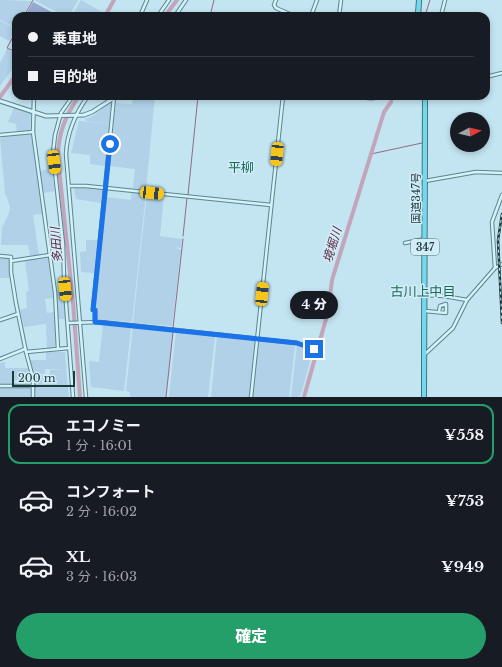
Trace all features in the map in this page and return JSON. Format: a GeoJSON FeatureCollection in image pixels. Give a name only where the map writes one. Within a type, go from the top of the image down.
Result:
{"type":"FeatureCollection","features":[{"type":"Feature","properties":{"kind":"highway"},"geometry":{"type":"LineString","coordinates":[[418,0],[418,12]]}},
{"type":"Feature","properties":{"kind":"highway","name":"国道347号"},"geometry":{"type":"LineString","coordinates":[[424,397],[426,100]]}},
{"type":"Feature","properties":{"kind":"street"},"geometry":{"type":"LineString","coordinates":[[142,12],[147,0]]}},
{"type":"Feature","properties":{"kind":"street"},"geometry":{"type":"LineString","coordinates":[[161,12],[169,0]]}},
{"type":"Feature","properties":{"kind":"street"},"geometry":{"type":"LineString","coordinates":[[178,12],[186,0]]}},
{"type":"Feature","properties":{"kind":"street"},"geometry":{"type":"LineString","coordinates":[[276,0],[274,5],[276,8],[284,12]]}},
{"type":"Feature","properties":{"kind":"street"},"geometry":{"type":"LineString","coordinates":[[312,12],[317,0]]}},
{"type":"Feature","properties":{"kind":"street"},"geometry":{"type":"LineString","coordinates":[[340,12],[341,0]]}},
{"type":"Feature","properties":{"kind":"street"},"geometry":{"type":"LineString","coordinates":[[442,12],[445,0]]}},
{"type":"Feature","properties":{"kind":"street"},"geometry":{"type":"LineString","coordinates":[[490,76],[502,73]]}},
{"type":"Feature","properties":{"kind":"street"},"geometry":{"type":"LineString","coordinates":[[33,100],[32,111],[33,132],[56,299],[58,349]]}},
{"type":"Feature","properties":{"kind":"street"},"geometry":{"type":"LineString","coordinates":[[70,100],[61,115],[55,135],[53,153],[64,244],[64,276],[73,397]]}},
{"type":"Feature","properties":{"kind":"street"},"geometry":{"type":"LineString","coordinates":[[85,100],[76,115],[67,144],[86,397]]}},
{"type":"Feature","properties":{"kind":"street"},"geometry":{"type":"LineString","coordinates":[[0,101],[46,116],[76,115],[92,112],[109,100]]}},
{"type":"Feature","properties":{"kind":"street"},"geometry":{"type":"LineString","coordinates":[[95,322],[95,310],[93,310],[115,100]]}},
{"type":"Feature","properties":{"kind":"street"},"geometry":{"type":"LineString","coordinates":[[251,397],[283,100]]}},
{"type":"Feature","properties":{"kind":"street"},"geometry":{"type":"LineString","coordinates":[[0,135],[33,132]]}},
{"type":"Feature","properties":{"kind":"street"},"geometry":{"type":"LineString","coordinates":[[425,181],[476,172],[502,173]]}},
{"type":"Feature","properties":{"kind":"street"},"geometry":{"type":"LineString","coordinates":[[70,186],[74,185],[106,188],[271,205]]}},
{"type":"Feature","properties":{"kind":"street"},"geometry":{"type":"LineString","coordinates":[[495,268],[492,222],[502,195]]}},
{"type":"Feature","properties":{"kind":"street"},"geometry":{"type":"LineString","coordinates":[[405,243],[425,238]]}},
{"type":"Feature","properties":{"kind":"street"},"geometry":{"type":"LineString","coordinates":[[11,261],[50,255]]}},
{"type":"Feature","properties":{"kind":"street"},"geometry":{"type":"LineString","coordinates":[[0,256],[11,257],[18,314],[34,386],[33,397]]}},
{"type":"Feature","properties":{"kind":"street"},"geometry":{"type":"LineString","coordinates":[[425,354],[456,325],[468,300],[495,268],[502,264]]}},
{"type":"Feature","properties":{"kind":"street"},"geometry":{"type":"LineString","coordinates":[[425,295],[444,296],[468,300]]}},
{"type":"Feature","properties":{"kind":"street"},"geometry":{"type":"LineString","coordinates":[[425,311],[439,312]]}},
{"type":"Feature","properties":{"kind":"street"},"geometry":{"type":"LineString","coordinates":[[0,320],[18,314]]}},
{"type":"Feature","properties":{"kind":"street"},"geometry":{"type":"LineString","coordinates":[[68,323],[95,322],[297,343],[314,349]]}},
{"type":"Feature","properties":{"kind":"street"},"geometry":{"type":"LineString","coordinates":[[0,359],[26,351],[69,348]]}},
{"type":"Feature","properties":{"kind":"street"},"geometry":{"type":"LineString","coordinates":[[0,386],[34,386]]}},
{"type":"Feature","properties":{"kind":"shaded area"},"geometry":{"type":"Polygon","coordinates":[[[0,0],[31,1],[25,12],[12,12],[12,26],[0,20],[0,0]]]}},
{"type":"Feature","properties":{"kind":"shaded area"},"geometry":{"type":"Polygon","coordinates":[[[34,0],[78,0],[71,12],[57,12],[34,0]]]}},
{"type":"Feature","properties":{"kind":"shaded area"},"geometry":{"type":"Polygon","coordinates":[[[81,0],[102,12],[74,12],[81,0]]]}},
{"type":"Feature","properties":{"kind":"shaded area"},"geometry":{"type":"Polygon","coordinates":[[[33,2],[52,12],[27,12],[33,2]]]}},
{"type":"Feature","properties":{"kind":"shaded area"},"geometry":{"type":"Polygon","coordinates":[[[0,21],[12,27],[12,36],[9,41],[0,36],[0,21]]]}},
{"type":"Feature","properties":{"kind":"shaded area"},"geometry":{"type":"Polygon","coordinates":[[[7,49],[12,52],[12,70],[0,86],[0,63],[7,49]]]}},
{"type":"Feature","properties":{"kind":"shaded area"},"geometry":{"type":"Polygon","coordinates":[[[132,100],[155,100],[146,189],[133,188],[135,169],[109,166],[116,103],[132,104],[132,100]]]}},
{"type":"Feature","properties":{"kind":"shaded area"},"geometry":{"type":"Polygon","coordinates":[[[111,101],[110,124],[86,121],[85,119],[93,116],[111,101]]]}},
{"type":"Feature","properties":{"kind":"shaded area"},"geometry":{"type":"Polygon","coordinates":[[[14,108],[31,113],[30,131],[17,133],[16,124],[8,122],[14,108]]]}},
{"type":"Feature","properties":{"kind":"shaded area"},"geometry":{"type":"Polygon","coordinates":[[[79,121],[110,124],[106,166],[90,164],[90,155],[71,153],[79,121]]]}},
{"type":"Feature","properties":{"kind":"shaded area"},"geometry":{"type":"Polygon","coordinates":[[[31,133],[43,214],[33,215],[39,255],[30,256],[28,245],[1,245],[2,228],[9,213],[10,206],[5,193],[0,138],[31,133]]]}},
{"type":"Feature","properties":{"kind":"shaded area"},"geometry":{"type":"Polygon","coordinates":[[[52,168],[55,191],[44,193],[40,171],[52,168]]]}},
{"type":"Feature","properties":{"kind":"shaded area"},"geometry":{"type":"Polygon","coordinates":[[[90,187],[103,189],[101,203],[76,199],[74,188],[90,187]]]}},
{"type":"Feature","properties":{"kind":"shaded area"},"geometry":{"type":"Polygon","coordinates":[[[132,191],[146,193],[132,322],[97,319],[97,308],[94,307],[105,197],[131,200],[132,191]]]}},
{"type":"Feature","properties":{"kind":"shaded area"},"geometry":{"type":"Polygon","coordinates":[[[147,193],[164,195],[160,236],[182,239],[181,248],[174,247],[181,250],[172,326],[133,323],[147,193]]]}},
{"type":"Feature","properties":{"kind":"shaded area"},"geometry":{"type":"Polygon","coordinates":[[[86,240],[98,240],[94,273],[81,272],[80,252],[86,251],[86,240]]]}},
{"type":"Feature","properties":{"kind":"shaded area"},"geometry":{"type":"Polygon","coordinates":[[[48,256],[54,298],[45,299],[47,313],[54,312],[56,345],[53,348],[47,348],[46,324],[52,323],[24,327],[20,310],[27,308],[26,292],[29,291],[25,261],[48,256]]]}},
{"type":"Feature","properties":{"kind":"shaded area"},"geometry":{"type":"Polygon","coordinates":[[[0,257],[9,258],[10,278],[0,278],[0,257]]]}},
{"type":"Feature","properties":{"kind":"shaded area"},"geometry":{"type":"Polygon","coordinates":[[[63,290],[66,319],[58,319],[56,292],[63,290]]]}},
{"type":"Feature","properties":{"kind":"shaded area"},"geometry":{"type":"Polygon","coordinates":[[[103,324],[131,327],[124,391],[91,387],[89,361],[116,364],[99,362],[103,324]]]}},
{"type":"Feature","properties":{"kind":"shaded area"},"geometry":{"type":"Polygon","coordinates":[[[133,327],[173,332],[166,397],[130,397],[130,392],[126,391],[133,327]]]}},
{"type":"Feature","properties":{"kind":"shaded area"},"geometry":{"type":"Polygon","coordinates":[[[176,332],[215,336],[208,397],[169,397],[176,332]]]}},
{"type":"Feature","properties":{"kind":"shaded area"},"geometry":{"type":"Polygon","coordinates":[[[217,336],[256,340],[250,397],[211,397],[217,336]]]}},
{"type":"Feature","properties":{"kind":"shaded area"},"geometry":{"type":"Polygon","coordinates":[[[258,341],[295,345],[289,397],[253,397],[258,341]]]}},
{"type":"Feature","properties":{"kind":"shaded area"},"geometry":{"type":"Polygon","coordinates":[[[297,345],[313,350],[301,394],[299,397],[291,397],[297,345]]]}},
{"type":"Feature","properties":{"kind":"shaded area"},"geometry":{"type":"Polygon","coordinates":[[[46,352],[65,352],[66,369],[45,369],[45,374],[34,374],[29,360],[46,360],[46,352]]]}},
{"type":"Feature","properties":{"kind":"shaded area"},"geometry":{"type":"Polygon","coordinates":[[[5,362],[5,368],[29,368],[30,374],[14,381],[14,384],[0,384],[0,363],[5,362]]]}},
{"type":"Feature","properties":{"kind":"shaded area"},"geometry":{"type":"Polygon","coordinates":[[[66,369],[69,397],[34,397],[34,375],[50,375],[50,370],[66,369]]]}},
{"type":"Feature","properties":{"kind":"shaded area"},"geometry":{"type":"Polygon","coordinates":[[[0,387],[31,387],[31,397],[0,397],[0,387]]]}},
{"type":"Feature","properties":{"kind":"waterway"},"geometry":{"type":"LineString","coordinates":[[26,12],[33,0]]}},
{"type":"Feature","properties":{"kind":"waterway"},"geometry":{"type":"LineString","coordinates":[[107,12],[114,0]]}},
{"type":"Feature","properties":{"kind":"waterway","name":"多田川"},"geometry":{"type":"LineString","coordinates":[[168,12],[177,0]]}},
{"type":"Feature","properties":{"kind":"waterway"},"geometry":{"type":"LineString","coordinates":[[211,12],[214,0]]}},
{"type":"Feature","properties":{"kind":"waterway"},"geometry":{"type":"LineString","coordinates":[[426,12],[430,0]]}},
{"type":"Feature","properties":{"kind":"waterway"},"geometry":{"type":"LineString","coordinates":[[12,39],[7,48],[12,50]]}},
{"type":"Feature","properties":{"kind":"waterway"},"geometry":{"type":"LineString","coordinates":[[0,97],[12,80]]}},
{"type":"Feature","properties":{"kind":"waterway","name":"多田川"},"geometry":{"type":"LineString","coordinates":[[77,100],[63,126],[59,141],[58,158],[73,302],[80,397]]}},
{"type":"Feature","properties":{"kind":"waterway"},"geometry":{"type":"LineString","coordinates":[[188,195],[198,100]]}},
{"type":"Feature","properties":{"kind":"waterway","name":"境堀川"},"geometry":{"type":"LineString","coordinates":[[304,397],[328,312],[332,280],[384,112],[391,102]]}},
{"type":"Feature","properties":{"kind":"waterway"},"geometry":{"type":"LineString","coordinates":[[371,154],[422,143]]}},
{"type":"Feature","properties":{"kind":"waterway"},"geometry":{"type":"LineString","coordinates":[[183,236],[187,198]]}},
{"type":"Feature","properties":{"kind":"waterway"},"geometry":{"type":"LineString","coordinates":[[173,328],[183,239]]}},
{"type":"Feature","properties":{"kind":"waterway"},"geometry":{"type":"LineString","coordinates":[[166,397],[173,332]]}},
{"type":"Feature","properties":{"kind":"railway"},"geometry":{"type":"LineString","coordinates":[[502,214],[498,240],[502,323]]}},
{"type":"Feature","properties":{"kind":"district","name":"平柳"},"geometry":{"type":"Point","coordinates":[241,167]}},
{"type":"Feature","properties":{"kind":"district","name":"古川上中目"},"geometry":{"type":"Point","coordinates":[423,291]}},
{"type":"Feature","properties":{"kind":"route"},"geometry":{"type":"LineString","coordinates":[[110,144],[93,310],[95,310],[95,322],[297,343],[314,349]]}}]}
